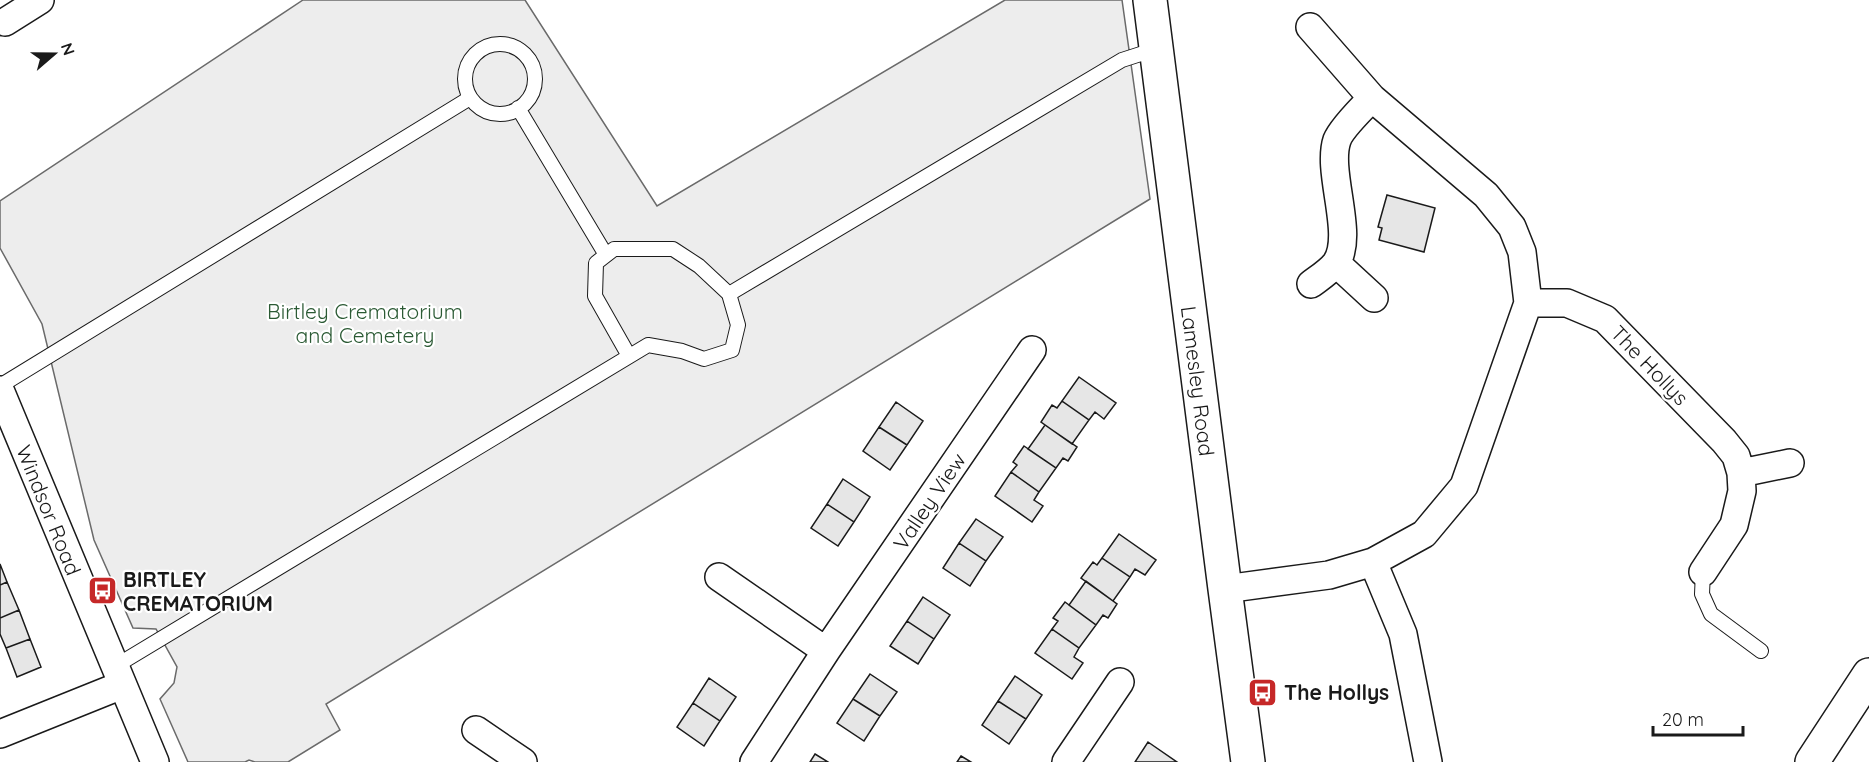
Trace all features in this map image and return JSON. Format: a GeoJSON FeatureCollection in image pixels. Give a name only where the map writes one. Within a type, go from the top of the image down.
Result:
{"type":"FeatureCollection","features":[{"type":"Feature","properties":{"kind":"street"},"geometry":{"type":"LineString","coordinates":[[5,22],[40,0]]}},
{"type":"Feature","properties":{"kind":"street","name":"Lamesley Road"},"geometry":{"type":"LineString","coordinates":[[1150,0],[1248,762]]}},
{"type":"Feature","properties":{"kind":"street"},"geometry":{"type":"LineString","coordinates":[[1225,589],[1329,575],[1373,562],[1424,534],[1464,486],[1528,303],[1522,252],[1512,227],[1486,195],[1372,98],[1310,27]]}},
{"type":"Feature","properties":{"kind":"street"},"geometry":{"type":"LineString","coordinates":[[1311,284],[1336,263],[1341,247],[1342,233],[1334,154],[1337,138],[1372,98]]}},
{"type":"Feature","properties":{"kind":"street"},"geometry":{"type":"LineString","coordinates":[[1336,263],[1374,298]]}},
{"type":"Feature","properties":{"kind":"street","name":"The Hollys"},"geometry":{"type":"LineString","coordinates":[[1528,303],[1567,303],[1605,319],[1724,441],[1736,456],[1742,473]]}},
{"type":"Feature","properties":{"kind":"street","name":"Valley View"},"geometry":{"type":"LineString","coordinates":[[754,762],[826,651],[1032,350]]}},
{"type":"Feature","properties":{"kind":"street","name":"Windsor Road"},"geometry":{"type":"LineString","coordinates":[[0,388],[155,762]]}},
{"type":"Feature","properties":{"kind":"street"},"geometry":{"type":"LineString","coordinates":[[1703,572],[1734,525],[1742,491],[1742,473],[1790,463]]}},
{"type":"Feature","properties":{"kind":"street"},"geometry":{"type":"LineString","coordinates":[[1373,562],[1404,634],[1428,762]]}},
{"type":"Feature","properties":{"kind":"street"},"geometry":{"type":"LineString","coordinates":[[719,577],[826,651]]}},
{"type":"Feature","properties":{"kind":"street"},"geometry":{"type":"LineString","coordinates":[[1812,762],[1869,675]]}},
{"type":"Feature","properties":{"kind":"street"},"geometry":{"type":"LineString","coordinates":[[0,734],[118,676]]}},
{"type":"Feature","properties":{"kind":"street"},"geometry":{"type":"LineString","coordinates":[[1066,762],[1120,682]]}},
{"type":"Feature","properties":{"kind":"street"},"geometry":{"type":"LineString","coordinates":[[476,730],[523,762]]}},
{"type":"Feature","properties":{"kind":"lane"},"geometry":{"type":"LineString","coordinates":[[489,46],[513,47],[524,54],[531,64],[534,87],[529,97],[512,112],[490,113],[479,108],[470,98],[465,86],[465,73],[470,61],[479,51],[489,46]]}},
{"type":"Feature","properties":{"kind":"lane"},"geometry":{"type":"LineString","coordinates":[[729,294],[1122,60],[1156,49]]}},
{"type":"Feature","properties":{"kind":"lane"},"geometry":{"type":"LineString","coordinates":[[0,388],[470,98]]}},
{"type":"Feature","properties":{"kind":"lane"},"geometry":{"type":"LineString","coordinates":[[518,108],[606,255]]}},
{"type":"Feature","properties":{"kind":"lane"},"geometry":{"type":"LineString","coordinates":[[118,676],[629,357],[648,345],[682,351],[704,359],[732,350],[738,325],[729,294],[699,266],[673,249],[614,249],[596,263],[596,296],[629,357]]}},
{"type":"Feature","properties":{"kind":"lane"},"geometry":{"type":"LineString","coordinates":[[1703,572],[1702,594],[1711,614],[1761,651]]}},
{"type":"Feature","properties":{"kind":"green space","name":"Birtley Crematorium and Cemetery"},"geometry":{"type":"Polygon","coordinates":[[[303,0],[525,0],[657,206],[1005,0],[1122,0],[1150,199],[326,704],[340,730],[288,762],[249,760],[245,762],[188,762],[160,699],[174,683],[177,667],[156,629],[133,628],[94,540],[42,324],[0,248],[0,201],[303,0]]]}},
{"type":"Feature","properties":{"kind":"building"},"geometry":{"type":"Polygon","coordinates":[[[1387,195],[1435,208],[1424,252],[1379,240],[1382,228],[1378,227],[1387,195]]]}},
{"type":"Feature","properties":{"kind":"building"},"geometry":{"type":"Polygon","coordinates":[[[1079,377],[1116,403],[1104,419],[1095,412],[1089,420],[1062,401],[1079,377]]]}},
{"type":"Feature","properties":{"kind":"building"},"geometry":{"type":"Polygon","coordinates":[[[1062,401],[1089,420],[1072,444],[1041,422],[1052,405],[1057,408],[1062,401]]]}},
{"type":"Feature","properties":{"kind":"building"},"geometry":{"type":"Polygon","coordinates":[[[896,402],[923,421],[907,445],[879,427],[896,402]]]}},
{"type":"Feature","properties":{"kind":"building"},"geometry":{"type":"Polygon","coordinates":[[[1045,425],[1077,447],[1068,461],[1063,458],[1056,468],[1028,449],[1045,425]]]}},
{"type":"Feature","properties":{"kind":"building"},"geometry":{"type":"Polygon","coordinates":[[[879,427],[907,445],[890,470],[863,451],[879,427]]]}},
{"type":"Feature","properties":{"kind":"building"},"geometry":{"type":"Polygon","coordinates":[[[1024,446],[1056,468],[1039,492],[1011,472],[1017,465],[1013,462],[1024,446]]]}},
{"type":"Feature","properties":{"kind":"building"},"geometry":{"type":"Polygon","coordinates":[[[1011,472],[1039,492],[1034,500],[1043,506],[1032,522],[995,496],[1011,472]]]}},
{"type":"Feature","properties":{"kind":"building"},"geometry":{"type":"Polygon","coordinates":[[[843,479],[870,497],[854,522],[827,504],[843,479]]]}},
{"type":"Feature","properties":{"kind":"building"},"geometry":{"type":"Polygon","coordinates":[[[827,504],[854,522],[838,546],[811,528],[827,504]]]}},
{"type":"Feature","properties":{"kind":"building"},"geometry":{"type":"Polygon","coordinates":[[[976,519],[1003,537],[986,561],[959,543],[976,519]]]}},
{"type":"Feature","properties":{"kind":"building"},"geometry":{"type":"Polygon","coordinates":[[[1119,534],[1156,560],[1145,575],[1135,569],[1130,577],[1102,558],[1119,534]]]}},
{"type":"Feature","properties":{"kind":"building"},"geometry":{"type":"Polygon","coordinates":[[[959,543],[986,561],[970,586],[943,568],[959,543]]]}},
{"type":"Feature","properties":{"kind":"building"},"geometry":{"type":"Polygon","coordinates":[[[1102,558],[1130,577],[1113,601],[1081,578],[1093,562],[1097,565],[1102,558]]]}},
{"type":"Feature","properties":{"kind":"building"},"geometry":{"type":"Polygon","coordinates":[[[0,564],[7,582],[0,585],[0,564]]]}},
{"type":"Feature","properties":{"kind":"building"},"geometry":{"type":"Polygon","coordinates":[[[1086,581],[1117,604],[1108,618],[1103,615],[1096,625],[1069,605],[1086,581]]]}},
{"type":"Feature","properties":{"kind":"building"},"geometry":{"type":"Polygon","coordinates":[[[7,582],[19,610],[0,618],[0,585],[7,582]]]}},
{"type":"Feature","properties":{"kind":"building"},"geometry":{"type":"Polygon","coordinates":[[[923,597],[950,615],[934,639],[907,621],[923,597]]]}},
{"type":"Feature","properties":{"kind":"building"},"geometry":{"type":"Polygon","coordinates":[[[1065,602],[1096,625],[1079,648],[1052,629],[1058,621],[1053,618],[1065,602]]]}},
{"type":"Feature","properties":{"kind":"building"},"geometry":{"type":"Polygon","coordinates":[[[19,610],[30,639],[6,648],[0,634],[0,618],[19,610]]]}},
{"type":"Feature","properties":{"kind":"building"},"geometry":{"type":"Polygon","coordinates":[[[907,621],[934,639],[918,664],[890,646],[907,621]]]}},
{"type":"Feature","properties":{"kind":"building"},"geometry":{"type":"Polygon","coordinates":[[[1052,629],[1079,648],[1074,657],[1083,663],[1072,679],[1035,653],[1052,629]]]}},
{"type":"Feature","properties":{"kind":"building"},"geometry":{"type":"Polygon","coordinates":[[[30,639],[41,667],[17,677],[6,648],[30,639]]]}},
{"type":"Feature","properties":{"kind":"building"},"geometry":{"type":"Polygon","coordinates":[[[870,674],[897,692],[880,716],[853,699],[870,674]]]}},
{"type":"Feature","properties":{"kind":"building"},"geometry":{"type":"Polygon","coordinates":[[[1015,676],[1042,695],[1026,719],[998,701],[1015,676]]]}},
{"type":"Feature","properties":{"kind":"building"},"geometry":{"type":"Polygon","coordinates":[[[709,678],[736,697],[720,721],[693,703],[709,678]]]}},
{"type":"Feature","properties":{"kind":"building"},"geometry":{"type":"Polygon","coordinates":[[[853,699],[880,716],[864,741],[837,723],[853,699]]]}},
{"type":"Feature","properties":{"kind":"building"},"geometry":{"type":"Polygon","coordinates":[[[998,701],[1026,719],[1009,744],[982,725],[998,701]]]}},
{"type":"Feature","properties":{"kind":"building"},"geometry":{"type":"Polygon","coordinates":[[[693,703],[720,721],[704,746],[677,727],[693,703]]]}},
{"type":"Feature","properties":{"kind":"building"},"geometry":{"type":"Polygon","coordinates":[[[1148,742],[1177,762],[1135,762],[1148,742]]]}},
{"type":"Feature","properties":{"kind":"building"},"geometry":{"type":"Polygon","coordinates":[[[815,754],[828,762],[810,762],[815,754]]]}},
{"type":"Feature","properties":{"kind":"building"},"geometry":{"type":"Polygon","coordinates":[[[961,756],[971,762],[957,762],[961,756]]]}},
{"type":"Feature","properties":{"kind":"place","name":"BIRTLEY CREMATORIUM"},"geometry":{"type":"Point","coordinates":[102,591]}},
{"type":"Feature","properties":{"kind":"place","name":"The Hollys"},"geometry":{"type":"Point","coordinates":[1263,692]}}]}
